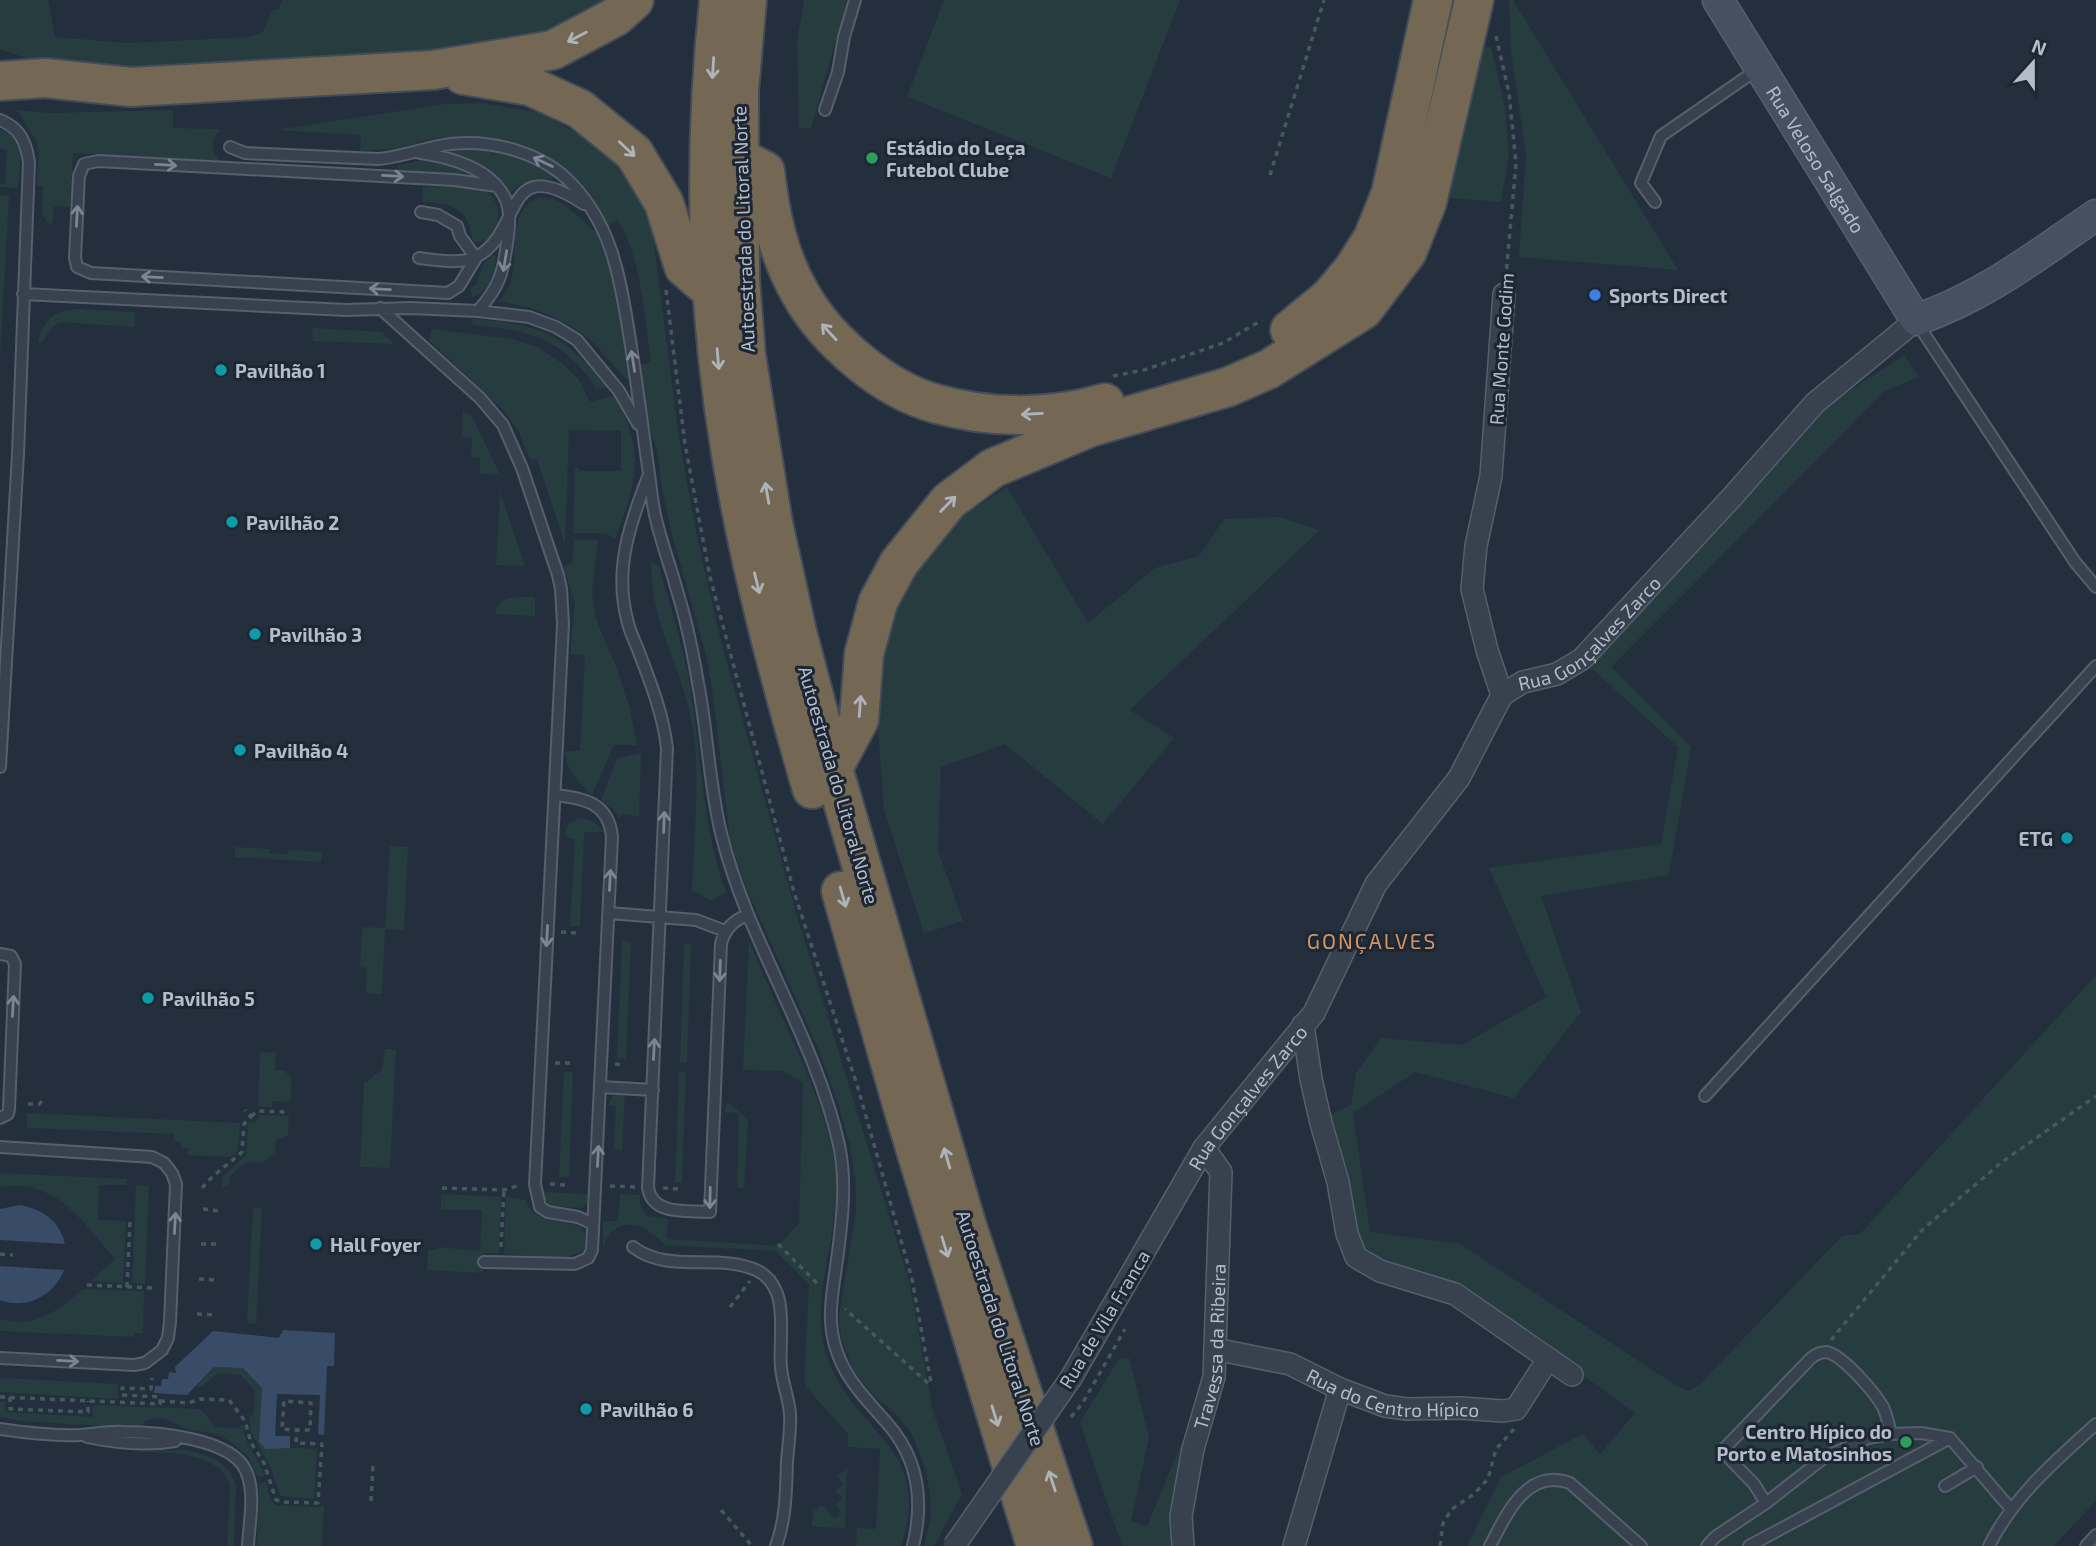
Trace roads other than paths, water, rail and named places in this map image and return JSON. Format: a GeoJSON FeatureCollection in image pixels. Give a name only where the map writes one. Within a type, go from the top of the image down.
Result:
{"type":"FeatureCollection","features":[{"type":"Feature","properties":{"kind":"highway"},"geometry":{"type":"LineString","coordinates":[[0,81],[45,78],[131,87],[433,70],[553,50],[615,17],[634,0]]}},
{"type":"Feature","properties":{"kind":"highway","name":"Autoestrada do Litoral Norte"},"geometry":{"type":"LineString","coordinates":[[719,0],[710,108],[712,291],[731,454],[754,572],[780,679],[904,1111],[1036,1546]]}},
{"type":"Feature","properties":{"kind":"highway","name":"Autoestrada do Litoral Norte"},"geometry":{"type":"LineString","coordinates":[[747,0],[739,91],[740,279],[746,355],[773,523],[796,632],[833,768],[966,1223],[1073,1546]]}},
{"type":"Feature","properties":{"kind":"highway"},"geometry":{"type":"LineString","coordinates":[[738,157],[765,172],[770,213],[783,257],[800,294],[823,327],[852,356],[876,374],[936,404],[1004,416],[1055,413],[1100,405],[1182,380],[1261,350],[1330,297],[1354,268],[1373,238],[1391,192],[1433,0]]}},
{"type":"Feature","properties":{"kind":"highway"},"geometry":{"type":"LineString","coordinates":[[1335,325],[1389,245],[1398,225],[1449,0]]}},
{"type":"Feature","properties":{"kind":"highway"},"geometry":{"type":"LineString","coordinates":[[833,768],[859,720],[864,654],[878,602],[899,563],[948,501],[993,468],[1091,427],[1228,387],[1269,369],[1306,348],[1335,325],[1363,310],[1407,252],[1427,202],[1483,13]]}},
{"type":"Feature","properties":{"kind":"highway"},"geometry":{"type":"LineString","coordinates":[[0,63],[45,78]]}},
{"type":"Feature","properties":{"kind":"highway"},"geometry":{"type":"LineString","coordinates":[[433,70],[530,86],[580,109],[634,153],[664,203],[684,267],[712,291]]}},
{"type":"Feature","properties":{"kind":"street","name":"Rua Veloso Salgado"},"geometry":{"type":"LineString","coordinates":[[1718,0],[1916,320]]}},
{"type":"Feature","properties":{"kind":"street","name":"Rua Gonçalves Zarco"},"geometry":{"type":"LineString","coordinates":[[1157,1230],[1204,1148],[1314,1013],[1376,884],[1459,778],[1502,695],[1523,682],[1558,674],[1582,659],[1815,403],[1916,320],[1948,309],[1990,288],[2096,215]]}},
{"type":"Feature","properties":{"kind":"street","name":"Rua Monte Godim"},"geometry":{"type":"LineString","coordinates":[[1502,695],[1472,590],[1476,546],[1491,476],[1504,294]]}},
{"type":"Feature","properties":{"kind":"street"},"geometry":{"type":"LineString","coordinates":[[1303,1025],[1321,1123],[1338,1182],[1347,1234],[1356,1257],[1380,1271],[1455,1294],[1572,1375]]}},
{"type":"Feature","properties":{"kind":"street","name":"Travessa da Ribeira"},"geometry":{"type":"LineString","coordinates":[[1183,1546],[1181,1516],[1193,1449],[1214,1377],[1221,1172],[1204,1148]]}},
{"type":"Feature","properties":{"kind":"street","name":"Rua de Vila Franca"},"geometry":{"type":"LineString","coordinates":[[954,1546],[1071,1378],[1157,1230]]}},
{"type":"Feature","properties":{"kind":"street","name":"Rua do Centro Hípico"},"geometry":{"type":"LineString","coordinates":[[1215,1349],[1290,1364],[1340,1389],[1384,1406],[1407,1409],[1516,1409],[1548,1359]]}},
{"type":"Feature","properties":{"kind":"street"},"geometry":{"type":"LineString","coordinates":[[1294,1546],[1340,1389]]}},
{"type":"Feature","properties":{"kind":"lane"},"geometry":{"type":"LineString","coordinates":[[825,110],[838,72],[844,37],[855,0]]}},
{"type":"Feature","properties":{"kind":"lane"},"geometry":{"type":"LineString","coordinates":[[1655,202],[1642,183],[1661,136],[1760,68]]}},
{"type":"Feature","properties":{"kind":"lane"},"geometry":{"type":"LineString","coordinates":[[0,120],[20,132],[28,154],[18,454],[0,767]]}},
{"type":"Feature","properties":{"kind":"lane"},"geometry":{"type":"LineString","coordinates":[[230,147],[245,153],[378,159],[399,158],[452,144],[474,144],[517,152],[555,168],[574,186],[601,225],[618,267],[655,514],[692,649],[706,724],[715,813],[729,866],[747,915],[821,1083],[840,1148],[843,1214],[830,1311],[831,1330],[846,1374],[906,1448],[916,1474],[919,1500],[914,1546]]}},
{"type":"Feature","properties":{"kind":"lane"},"geometry":{"type":"LineString","coordinates":[[417,153],[453,159],[471,167],[497,186],[506,200],[509,215],[502,278],[478,311]]}},
{"type":"Feature","properties":{"kind":"lane"},"geometry":{"type":"LineString","coordinates":[[497,186],[454,180],[97,161],[84,164],[79,176],[75,258],[77,267],[91,273],[448,293],[459,286],[476,258],[488,248],[523,193],[537,186],[552,187],[589,208]]}},
{"type":"Feature","properties":{"kind":"lane"},"geometry":{"type":"LineString","coordinates":[[421,212],[450,220],[457,226],[460,236],[476,258]]}},
{"type":"Feature","properties":{"kind":"lane"},"geometry":{"type":"LineString","coordinates":[[455,260],[460,236]]}},
{"type":"Feature","properties":{"kind":"lane"},"geometry":{"type":"LineString","coordinates":[[419,258],[476,258]]}},
{"type":"Feature","properties":{"kind":"lane"},"geometry":{"type":"LineString","coordinates":[[23,294],[346,310],[380,308],[478,311],[529,317],[556,327],[577,341],[620,391],[641,429]]}},
{"type":"Feature","properties":{"kind":"lane"},"geometry":{"type":"LineString","coordinates":[[380,308],[496,415],[510,436],[558,575],[562,597],[555,795],[535,1184],[540,1207],[548,1212],[578,1217],[593,1224]]}},
{"type":"Feature","properties":{"kind":"lane"},"geometry":{"type":"LineString","coordinates":[[1916,320],[2075,562],[2096,587]]}},
{"type":"Feature","properties":{"kind":"lane"},"geometry":{"type":"LineString","coordinates":[[649,473],[625,546],[622,567],[626,620],[656,697],[664,724],[667,748],[650,1196],[655,1204],[664,1208],[710,1212],[721,943],[731,923],[747,915]]}},
{"type":"Feature","properties":{"kind":"lane"},"geometry":{"type":"LineString","coordinates":[[1706,1096],[2096,666]]}},
{"type":"Feature","properties":{"kind":"lane"},"geometry":{"type":"LineString","coordinates":[[484,1262],[562,1265],[582,1262],[592,1250],[611,822],[605,812],[594,805],[555,795]]}},
{"type":"Feature","properties":{"kind":"lane"},"geometry":{"type":"LineString","coordinates":[[609,913],[696,920],[725,931]]}},
{"type":"Feature","properties":{"kind":"lane"},"geometry":{"type":"LineString","coordinates":[[0,954],[11,956],[15,964],[9,1109],[5,1117],[0,1118]]}},
{"type":"Feature","properties":{"kind":"lane"},"geometry":{"type":"LineString","coordinates":[[601,1087],[653,1090]]}},
{"type":"Feature","properties":{"kind":"lane"},"geometry":{"type":"LineString","coordinates":[[0,1147],[152,1157],[164,1163],[172,1173],[176,1199],[168,1338],[155,1357],[134,1365],[0,1358]]}},
{"type":"Feature","properties":{"kind":"lane"},"geometry":{"type":"LineString","coordinates":[[633,1247],[644,1255],[660,1260],[734,1264],[758,1271],[771,1283],[778,1295],[781,1309],[781,1364],[790,1415],[784,1515],[776,1546]]}},
{"type":"Feature","properties":{"kind":"lane"},"geometry":{"type":"LineString","coordinates":[[1766,1503],[1754,1484],[1722,1451],[1818,1353],[1828,1352],[1843,1362],[1877,1399],[1888,1419],[1891,1434]]}},
{"type":"Feature","properties":{"kind":"lane"},"geometry":{"type":"LineString","coordinates":[[1989,1546],[2011,1509],[2056,1460],[2096,1424]]}},
{"type":"Feature","properties":{"kind":"lane"},"geometry":{"type":"LineString","coordinates":[[0,1429],[80,1435],[139,1444],[185,1440],[220,1447],[233,1454],[247,1473],[250,1490],[248,1546]]}},
{"type":"Feature","properties":{"kind":"lane"},"geometry":{"type":"LineString","coordinates":[[1707,1546],[1715,1537],[1766,1503],[1825,1457],[1868,1438],[1891,1434],[1921,1433],[1950,1438],[2011,1509]]}},
{"type":"Feature","properties":{"kind":"lane"},"geometry":{"type":"LineString","coordinates":[[1749,1546],[1950,1438]]}},
{"type":"Feature","properties":{"kind":"lane"},"geometry":{"type":"LineString","coordinates":[[1945,1486],[1977,1467]]}},
{"type":"Feature","properties":{"kind":"lane"},"geometry":{"type":"LineString","coordinates":[[1490,1546],[1514,1502],[1539,1482],[1556,1478],[1570,1483],[1641,1546]]}},
{"type":"Feature","properties":{"kind":"lane"},"geometry":{"type":"LineString","coordinates":[[2086,1546],[2096,1535]]}},
{"type":"Feature","properties":{"kind":"water"},"geometry":{"type":"Polygon","coordinates":[[[20,1205],[49,1217],[59,1229],[65,1244],[0,1240],[0,1209],[20,1205]]]}},
{"type":"Feature","properties":{"kind":"water"},"geometry":{"type":"Polygon","coordinates":[[[0,1266],[64,1270],[46,1294],[29,1302],[10,1303],[0,1300],[0,1266]]]}},
{"type":"Feature","properties":{"kind":"water"},"geometry":{"type":"Polygon","coordinates":[[[283,1330],[335,1333],[334,1366],[327,1366],[324,1435],[318,1434],[320,1395],[277,1394],[275,1436],[290,1436],[290,1448],[266,1449],[259,1442],[262,1388],[243,1368],[214,1367],[187,1395],[154,1393],[155,1386],[161,1386],[162,1379],[168,1379],[169,1372],[176,1373],[175,1367],[213,1331],[279,1338],[283,1330]]]}},
{"type":"Feature","properties":{"kind":"place","name":"Estádio do Leça Futebol Clube"},"geometry":{"type":"Point","coordinates":[872,158]}},
{"type":"Feature","properties":{"kind":"place","name":"Sports Direct"},"geometry":{"type":"Point","coordinates":[1595,295]}},
{"type":"Feature","properties":{"kind":"place","name":"Pavilhão 1"},"geometry":{"type":"Point","coordinates":[221,370]}},
{"type":"Feature","properties":{"kind":"place","name":"Pavilhão 2"},"geometry":{"type":"Point","coordinates":[232,522]}},
{"type":"Feature","properties":{"kind":"place","name":"Pavilhão 3"},"geometry":{"type":"Point","coordinates":[255,634]}},
{"type":"Feature","properties":{"kind":"place","name":"Pavilhão 4"},"geometry":{"type":"Point","coordinates":[240,750]}},
{"type":"Feature","properties":{"kind":"place","name":"ETG"},"geometry":{"type":"Point","coordinates":[2067,838]}},
{"type":"Feature","properties":{"kind":"place","name":"Pavilhão 5"},"geometry":{"type":"Point","coordinates":[148,998]}},
{"type":"Feature","properties":{"kind":"place","name":"Hall Foyer"},"geometry":{"type":"Point","coordinates":[316,1244]}},
{"type":"Feature","properties":{"kind":"place","name":"Pavilhão 6"},"geometry":{"type":"Point","coordinates":[586,1409]}},
{"type":"Feature","properties":{"kind":"place","name":"Centro Hípico do Porto e Matosinhos"},"geometry":{"type":"Point","coordinates":[1906,1442]}},
{"type":"Feature","properties":{"kind":"district","name":"GONÇALVES"},"geometry":{"type":"Point","coordinates":[1372,940]}}]}
